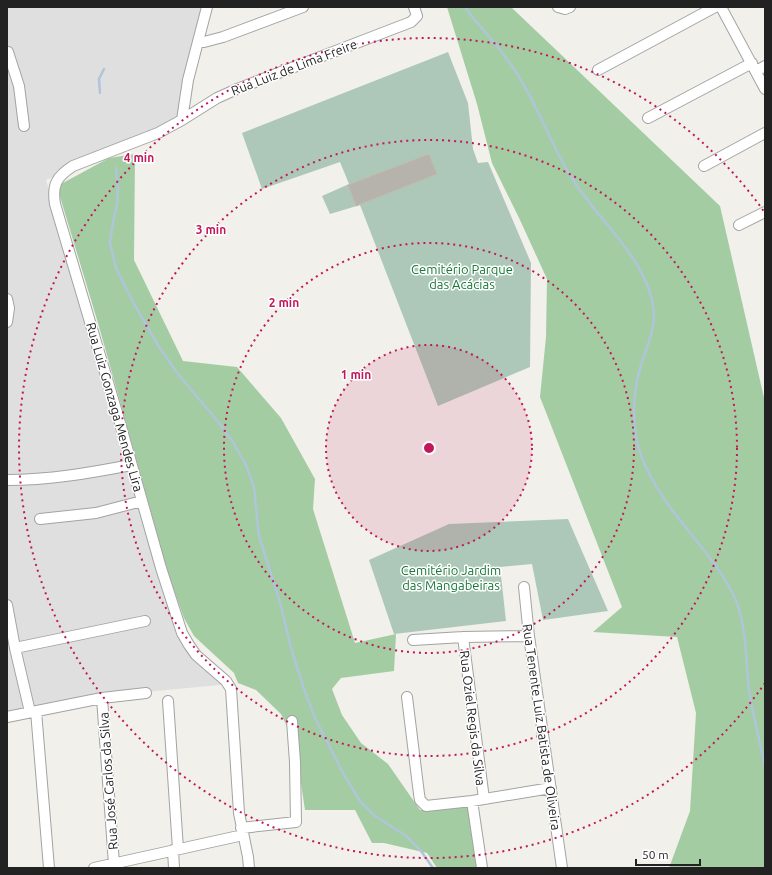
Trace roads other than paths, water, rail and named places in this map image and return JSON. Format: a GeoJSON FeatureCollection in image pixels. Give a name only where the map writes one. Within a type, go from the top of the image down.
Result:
{"type":"FeatureCollection","features":[{"type":"Feature","properties":{"kind":"street"},"geometry":{"type":"LineString","coordinates":[[182,120],[188,80],[207,7]]}},
{"type":"Feature","properties":{"kind":"street"},"geometry":{"type":"LineString","coordinates":[[198,41],[204,42],[223,37],[303,7]]}},
{"type":"Feature","properties":{"kind":"street","name":"Rua Luiz de Lima Freire"},"geometry":{"type":"LineString","coordinates":[[182,120],[217,98],[237,89],[411,22],[415,20],[417,16],[414,7]]}},
{"type":"Feature","properties":{"kind":"street"},"geometry":{"type":"LineString","coordinates":[[558,7],[561,9],[570,7]]}},
{"type":"Feature","properties":{"kind":"street"},"geometry":{"type":"LineString","coordinates":[[598,70],[715,7]]}},
{"type":"Feature","properties":{"kind":"street"},"geometry":{"type":"LineString","coordinates":[[721,7],[758,66],[765,88]]}},
{"type":"Feature","properties":{"kind":"street"},"geometry":{"type":"LineString","coordinates":[[8,52],[19,86],[24,126]]}},
{"type":"Feature","properties":{"kind":"street"},"geometry":{"type":"LineString","coordinates":[[648,118],[758,66]]}},
{"type":"Feature","properties":{"kind":"street","name":"Rua Luiz Gonzaga Mendes Lira"},"geometry":{"type":"LineString","coordinates":[[182,120],[158,133],[73,166],[62,175],[55,186],[54,194],[55,204],[118,416],[131,465],[182,633],[196,655],[226,681],[231,689],[239,813],[249,868]]}},
{"type":"Feature","properties":{"kind":"street"},"geometry":{"type":"LineString","coordinates":[[704,166],[765,133]]}},
{"type":"Feature","properties":{"kind":"street"},"geometry":{"type":"LineString","coordinates":[[739,225],[765,212]]}},
{"type":"Feature","properties":{"kind":"street"},"geometry":{"type":"LineString","coordinates":[[7,299],[9,308],[7,322]]}},
{"type":"Feature","properties":{"kind":"street"},"geometry":{"type":"LineString","coordinates":[[7,480],[41,480],[131,465]]}},
{"type":"Feature","properties":{"kind":"street"},"geometry":{"type":"LineString","coordinates":[[40,519],[96,513],[142,501]]}},
{"type":"Feature","properties":{"kind":"street","name":"Rua Tenente Luiz Batista de Oliveira"},"geometry":{"type":"LineString","coordinates":[[524,586],[529,636],[562,868]]}},
{"type":"Feature","properties":{"kind":"street"},"geometry":{"type":"LineString","coordinates":[[7,605],[8,622],[33,711],[48,868]]}},
{"type":"Feature","properties":{"kind":"street"},"geometry":{"type":"LineString","coordinates":[[15,648],[145,621]]}},
{"type":"Feature","properties":{"kind":"street"},"geometry":{"type":"LineString","coordinates":[[414,640],[462,637],[529,636]]}},
{"type":"Feature","properties":{"kind":"street","name":"Rua Oziel Regis da Silva"},"geometry":{"type":"LineString","coordinates":[[462,637],[484,799]]}},
{"type":"Feature","properties":{"kind":"street"},"geometry":{"type":"LineString","coordinates":[[7,717],[102,698],[146,693]]}},
{"type":"Feature","properties":{"kind":"street"},"geometry":{"type":"LineString","coordinates":[[407,697],[419,794],[422,804],[426,806],[484,799],[551,788]]}},
{"type":"Feature","properties":{"kind":"street","name":"Rua José Carlos da Silva"},"geometry":{"type":"LineString","coordinates":[[102,698],[114,864]]}},
{"type":"Feature","properties":{"kind":"street"},"geometry":{"type":"LineString","coordinates":[[168,702],[176,850],[174,868]]}},
{"type":"Feature","properties":{"kind":"street"},"geometry":{"type":"LineString","coordinates":[[98,868],[176,850],[242,832],[296,822],[295,762],[292,721]]}},
{"type":"Feature","properties":{"kind":"street"},"geometry":{"type":"LineString","coordinates":[[472,800],[482,868]]}},
{"type":"Feature","properties":{"kind":"waterway"},"geometry":{"type":"LineString","coordinates":[[466,9],[509,61],[530,95],[570,175],[581,192],[621,242],[644,277],[651,296],[654,321],[638,376],[634,400],[634,424],[638,447],[645,465],[660,492],[713,562],[732,592],[737,604],[741,616],[745,643],[750,697],[765,768]]}},
{"type":"Feature","properties":{"kind":"waterway"},"geometry":{"type":"LineString","coordinates":[[100,93],[99,79],[104,69]]}},
{"type":"Feature","properties":{"kind":"waterway"},"geometry":{"type":"LineString","coordinates":[[116,168],[118,189],[117,204],[110,243],[116,268],[133,302],[159,347],[178,374],[233,442],[246,465],[254,487],[259,536],[280,602],[291,648],[315,718],[343,773],[360,801],[375,816],[405,835],[421,851],[433,868]]}},
{"type":"Feature","properties":{"kind":"park label","name":"Cemitério Parque das Acácias"},"geometry":{"type":"Point","coordinates":[462,276]}},
{"type":"Feature","properties":{"kind":"park label","name":"Cemitério Jardim das Mangabeiras"},"geometry":{"type":"Point","coordinates":[451,578]}}]}
